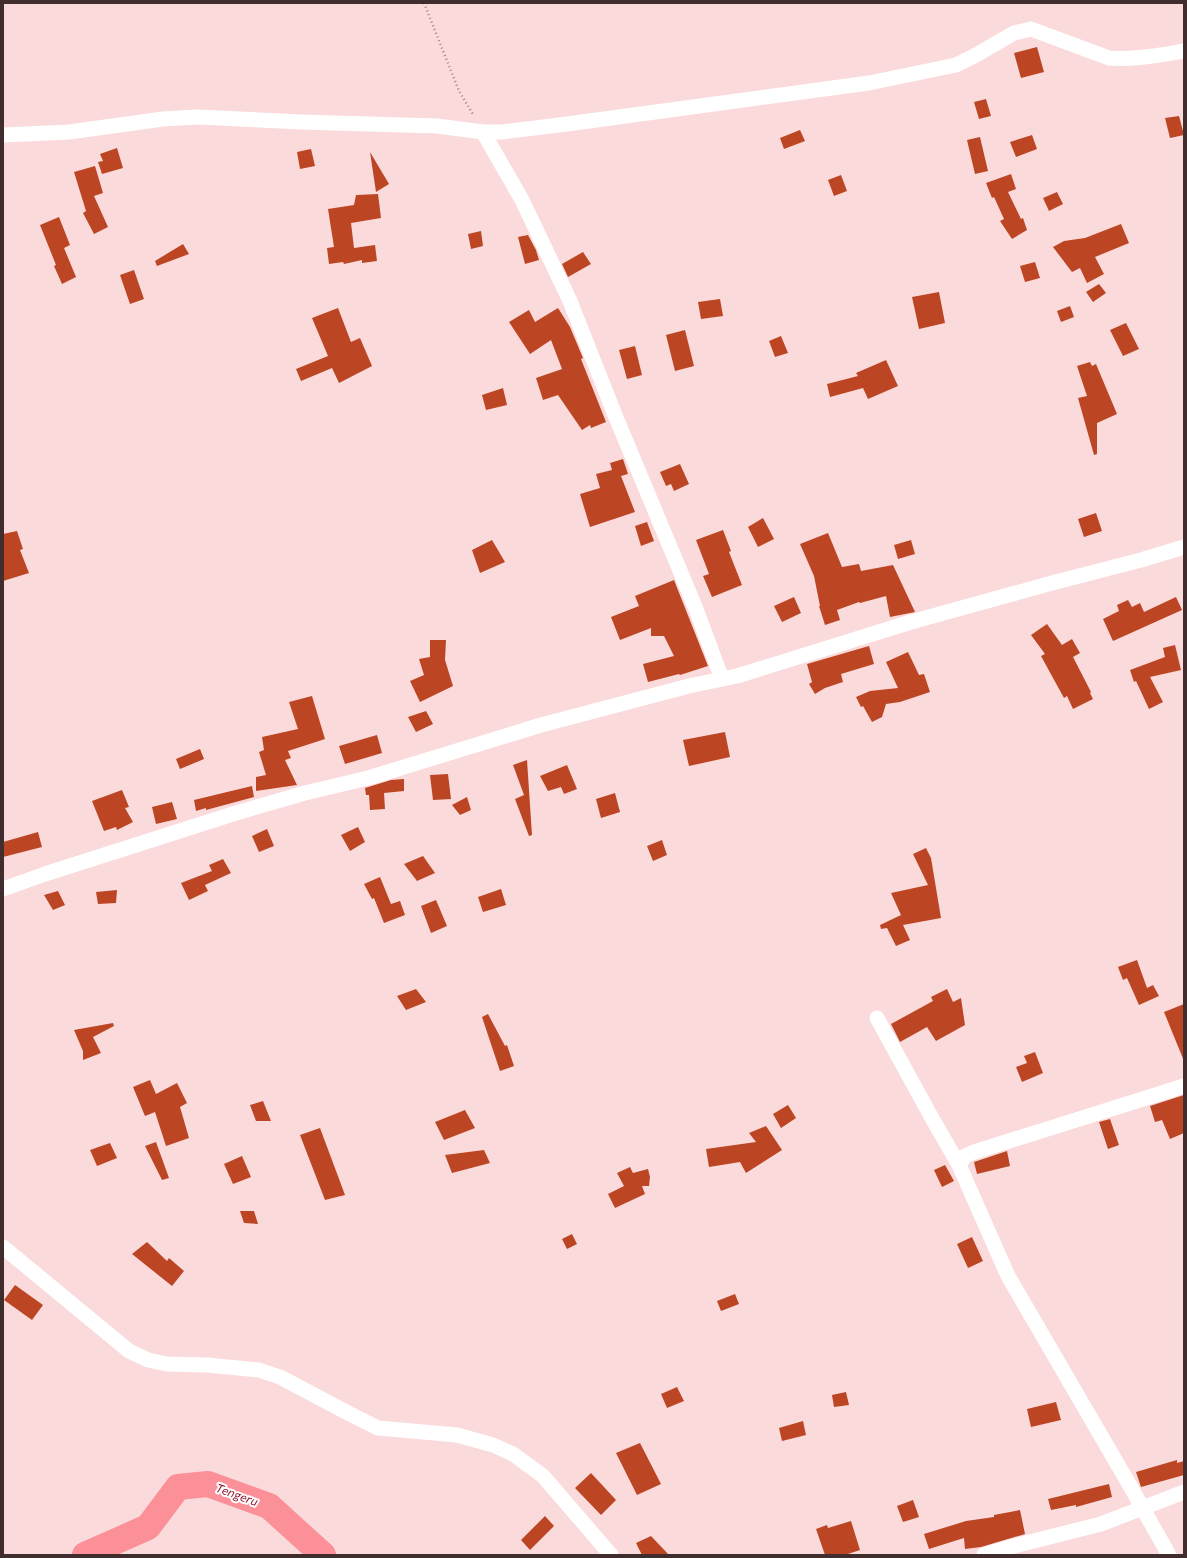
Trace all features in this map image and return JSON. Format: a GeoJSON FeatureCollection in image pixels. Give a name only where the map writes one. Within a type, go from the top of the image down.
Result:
{"type":"FeatureCollection","features":[{"type":"Feature","properties":{"kind":"street"},"geometry":{"type":"LineString","coordinates":[[3,135],[69,132],[197,117],[437,126],[483,132],[502,132],[869,83],[914,75],[956,65],[976,56],[1014,33],[1031,29],[1109,58],[1122,59],[1147,57],[1184,51]]}},
{"type":"Feature","properties":{"kind":"street"},"geometry":{"type":"LineString","coordinates":[[483,132],[522,200],[570,301],[615,415],[696,609],[722,679]]}},
{"type":"Feature","properties":{"kind":"street"},"geometry":{"type":"LineString","coordinates":[[3,889],[45,874],[236,813],[305,793],[368,778],[541,725],[689,686],[737,676],[911,622],[1184,547]]}},
{"type":"Feature","properties":{"kind":"street"},"geometry":{"type":"LineString","coordinates":[[877,1018],[959,1166],[1008,1276],[1169,1555]]}},
{"type":"Feature","properties":{"kind":"street"},"geometry":{"type":"LineString","coordinates":[[959,1166],[965,1156],[974,1152],[1184,1086]]}},
{"type":"Feature","properties":{"kind":"street"},"geometry":{"type":"LineString","coordinates":[[3,1247],[129,1351],[148,1360],[167,1364],[207,1365],[259,1370],[280,1377],[378,1428],[457,1435],[493,1444],[513,1454],[543,1476],[611,1555]]}},
{"type":"Feature","properties":{"kind":"street"},"geometry":{"type":"LineString","coordinates":[[984,1555],[1101,1524],[1184,1492]]}},
{"type":"Feature","properties":{"kind":"path"},"geometry":{"type":"LineString","coordinates":[[424,3],[459,91],[483,132]]}},
{"type":"Feature","properties":{"kind":"building"},"geometry":{"type":"Polygon","coordinates":[[[1037,47],[1044,72],[1021,78],[1014,53],[1037,47]]]}},
{"type":"Feature","properties":{"kind":"building"},"geometry":{"type":"Polygon","coordinates":[[[986,99],[991,116],[979,119],[974,102],[986,99]]]}},
{"type":"Feature","properties":{"kind":"building"},"geometry":{"type":"Polygon","coordinates":[[[1179,116],[1184,135],[1170,138],[1165,118],[1179,116]]]}},
{"type":"Feature","properties":{"kind":"building"},"geometry":{"type":"Polygon","coordinates":[[[800,130],[805,141],[784,149],[780,138],[800,130]]]}},
{"type":"Feature","properties":{"kind":"building"},"geometry":{"type":"Polygon","coordinates":[[[1032,135],[1037,149],[1016,157],[1010,142],[1032,135]]]}},
{"type":"Feature","properties":{"kind":"building"},"geometry":{"type":"Polygon","coordinates":[[[980,137],[988,171],[975,174],[967,140],[980,137]]]}},
{"type":"Feature","properties":{"kind":"building"},"geometry":{"type":"Polygon","coordinates":[[[117,148],[123,168],[102,174],[98,162],[103,161],[100,154],[117,148]]]}},
{"type":"Feature","properties":{"kind":"building"},"geometry":{"type":"Polygon","coordinates":[[[311,149],[315,166],[300,169],[297,152],[311,149]]]}},
{"type":"Feature","properties":{"kind":"building"},"geometry":{"type":"Polygon","coordinates":[[[370,152],[389,184],[376,192],[370,152]]]}},
{"type":"Feature","properties":{"kind":"building"},"geometry":{"type":"Polygon","coordinates":[[[95,166],[103,193],[94,196],[108,227],[94,234],[83,213],[86,211],[74,172],[95,166]]]}},
{"type":"Feature","properties":{"kind":"building"},"geometry":{"type":"Polygon","coordinates":[[[1011,174],[1016,189],[1008,192],[1021,219],[1023,218],[1027,230],[1012,239],[1000,221],[1004,219],[994,197],[992,198],[986,183],[1011,174]]]}},
{"type":"Feature","properties":{"kind":"building"},"geometry":{"type":"Polygon","coordinates":[[[841,175],[847,191],[834,196],[828,180],[841,175]]]}},
{"type":"Feature","properties":{"kind":"building"},"geometry":{"type":"Polygon","coordinates":[[[1057,192],[1063,204],[1049,211],[1043,198],[1057,192]]]}},
{"type":"Feature","properties":{"kind":"building"},"geometry":{"type":"Polygon","coordinates":[[[378,194],[381,218],[351,223],[354,248],[375,245],[377,261],[362,263],[362,260],[344,264],[343,262],[329,264],[327,248],[334,247],[328,209],[354,205],[356,195],[378,194]]]}},
{"type":"Feature","properties":{"kind":"building"},"geometry":{"type":"Polygon","coordinates":[[[59,217],[70,245],[64,248],[76,277],[62,284],[54,266],[56,265],[40,225],[59,217]]]}},
{"type":"Feature","properties":{"kind":"building"},"geometry":{"type":"Polygon","coordinates":[[[1121,224],[1129,243],[1095,257],[1104,274],[1087,283],[1080,268],[1072,272],[1053,247],[1064,241],[1085,238],[1121,224]]]}},
{"type":"Feature","properties":{"kind":"building"},"geometry":{"type":"Polygon","coordinates":[[[481,231],[483,246],[471,249],[468,234],[481,231]]]}},
{"type":"Feature","properties":{"kind":"building"},"geometry":{"type":"Polygon","coordinates":[[[528,235],[536,250],[539,260],[525,264],[518,237],[528,235]]]}},
{"type":"Feature","properties":{"kind":"building"},"geometry":{"type":"Polygon","coordinates":[[[183,244],[189,254],[157,266],[155,261],[183,244]]]}},
{"type":"Feature","properties":{"kind":"building"},"geometry":{"type":"Polygon","coordinates":[[[583,252],[591,264],[568,277],[562,264],[583,252]]]}},
{"type":"Feature","properties":{"kind":"building"},"geometry":{"type":"Polygon","coordinates":[[[1035,262],[1040,278],[1025,282],[1020,266],[1035,262]]]}},
{"type":"Feature","properties":{"kind":"building"},"geometry":{"type":"Polygon","coordinates":[[[134,270],[144,299],[130,304],[120,275],[134,270]]]}},
{"type":"Feature","properties":{"kind":"building"},"geometry":{"type":"Polygon","coordinates":[[[1099,284],[1106,293],[1093,302],[1086,292],[1099,284]]]}},
{"type":"Feature","properties":{"kind":"building"},"geometry":{"type":"Polygon","coordinates":[[[939,292],[945,323],[919,329],[912,297],[939,292]]]}},
{"type":"Feature","properties":{"kind":"building"},"geometry":{"type":"Polygon","coordinates":[[[720,299],[723,316],[701,319],[698,302],[720,299]]]}},
{"type":"Feature","properties":{"kind":"building"},"geometry":{"type":"Polygon","coordinates":[[[1070,306],[1074,317],[1061,322],[1057,311],[1070,306]]]}},
{"type":"Feature","properties":{"kind":"building"},"geometry":{"type":"Polygon","coordinates":[[[338,308],[351,342],[360,338],[372,366],[339,383],[332,368],[301,381],[296,369],[328,356],[312,318],[338,308]]]}},
{"type":"Feature","properties":{"kind":"building"},"geometry":{"type":"Polygon","coordinates":[[[558,308],[570,327],[606,422],[591,428],[590,425],[582,430],[558,395],[543,400],[536,378],[562,369],[551,340],[530,354],[509,322],[529,310],[535,322],[558,308]]]}},
{"type":"Feature","properties":{"kind":"building"},"geometry":{"type":"Polygon","coordinates":[[[1126,323],[1139,349],[1123,356],[1110,330],[1126,323]]]}},
{"type":"Feature","properties":{"kind":"building"},"geometry":{"type":"Polygon","coordinates":[[[685,330],[694,366],[675,371],[666,335],[685,330]]]}},
{"type":"Feature","properties":{"kind":"building"},"geometry":{"type":"Polygon","coordinates":[[[781,336],[788,353],[775,357],[769,341],[781,336]]]}},
{"type":"Feature","properties":{"kind":"building"},"geometry":{"type":"Polygon","coordinates":[[[635,346],[642,375],[627,379],[619,350],[635,346]]]}},
{"type":"Feature","properties":{"kind":"building"},"geometry":{"type":"Polygon","coordinates":[[[886,360],[898,386],[868,399],[863,388],[830,397],[827,384],[858,376],[856,373],[886,360]]]}},
{"type":"Feature","properties":{"kind":"building"},"geometry":{"type":"Polygon","coordinates":[[[1090,362],[1092,366],[1096,364],[1117,414],[1097,423],[1097,454],[1094,455],[1078,398],[1087,396],[1077,366],[1090,362]]]}},
{"type":"Feature","properties":{"kind":"building"},"geometry":{"type":"Polygon","coordinates":[[[503,388],[507,405],[486,410],[482,395],[503,388]]]}},
{"type":"Feature","properties":{"kind":"building"},"geometry":{"type":"Polygon","coordinates":[[[623,459],[628,474],[621,476],[635,512],[590,527],[580,494],[600,488],[596,474],[612,470],[610,463],[623,459]]]}},
{"type":"Feature","properties":{"kind":"building"},"geometry":{"type":"Polygon","coordinates":[[[680,464],[689,484],[674,491],[671,484],[666,486],[660,472],[680,464]]]}},
{"type":"Feature","properties":{"kind":"building"},"geometry":{"type":"Polygon","coordinates":[[[1096,513],[1102,531],[1084,537],[1078,519],[1096,513]]]}},
{"type":"Feature","properties":{"kind":"building"},"geometry":{"type":"Polygon","coordinates":[[[763,518],[774,539],[758,547],[748,527],[763,518]]]}},
{"type":"Feature","properties":{"kind":"building"},"geometry":{"type":"Polygon","coordinates":[[[647,522],[654,541],[641,546],[635,526],[647,522]]]}},
{"type":"Feature","properties":{"kind":"building"},"geometry":{"type":"Polygon","coordinates":[[[723,530],[731,551],[729,552],[742,585],[712,597],[703,576],[709,574],[696,540],[723,530]]]}},
{"type":"Feature","properties":{"kind":"building"},"geometry":{"type":"Polygon","coordinates":[[[17,531],[23,549],[20,550],[29,573],[3,581],[3,534],[17,531]]]}},
{"type":"Feature","properties":{"kind":"building"},"geometry":{"type":"Polygon","coordinates":[[[828,533],[842,567],[859,564],[861,571],[893,565],[915,612],[890,617],[886,596],[859,602],[837,610],[840,620],[825,625],[819,606],[814,576],[800,544],[828,533]]]}},
{"type":"Feature","properties":{"kind":"building"},"geometry":{"type":"Polygon","coordinates":[[[492,540],[505,562],[480,573],[472,550],[492,540]]]}},
{"type":"Feature","properties":{"kind":"building"},"geometry":{"type":"Polygon","coordinates":[[[911,540],[915,554],[898,559],[894,545],[911,540]]]}},
{"type":"Feature","properties":{"kind":"building"},"geometry":{"type":"Polygon","coordinates":[[[674,580],[708,666],[680,675],[648,682],[643,664],[674,656],[664,636],[651,636],[651,628],[620,640],[611,617],[639,606],[635,596],[674,580]]]}},
{"type":"Feature","properties":{"kind":"building"},"geometry":{"type":"Polygon","coordinates":[[[794,597],[801,613],[782,622],[774,606],[794,597]]]}},
{"type":"Feature","properties":{"kind":"building"},"geometry":{"type":"Polygon","coordinates":[[[1176,597],[1182,610],[1113,641],[1103,619],[1119,611],[1117,605],[1128,600],[1132,607],[1140,603],[1144,612],[1176,597]]]}},
{"type":"Feature","properties":{"kind":"building"},"geometry":{"type":"Polygon","coordinates":[[[1047,624],[1062,645],[1072,639],[1080,653],[1073,657],[1091,692],[1090,693],[1093,699],[1073,709],[1067,696],[1064,698],[1041,656],[1045,654],[1031,635],[1047,624]]]}},
{"type":"Feature","properties":{"kind":"building"},"geometry":{"type":"Polygon","coordinates":[[[430,640],[446,640],[445,660],[453,686],[420,702],[410,681],[424,675],[419,659],[430,657],[430,640]]]}},
{"type":"Feature","properties":{"kind":"building"},"geometry":{"type":"Polygon","coordinates":[[[1175,645],[1181,670],[1150,677],[1163,702],[1149,709],[1136,681],[1134,682],[1130,670],[1165,657],[1163,648],[1175,645]]]}},
{"type":"Feature","properties":{"kind":"building"},"geometry":{"type":"Polygon","coordinates":[[[869,646],[874,664],[841,674],[843,682],[825,688],[815,694],[809,684],[812,682],[807,664],[869,646]]]}},
{"type":"Feature","properties":{"kind":"building"},"geometry":{"type":"Polygon","coordinates":[[[908,652],[919,675],[924,674],[930,692],[900,702],[886,704],[882,717],[872,722],[856,697],[870,691],[898,688],[886,662],[908,652]]]}},
{"type":"Feature","properties":{"kind":"building"},"geometry":{"type":"Polygon","coordinates":[[[312,696],[325,739],[288,751],[291,758],[285,760],[297,785],[256,791],[256,777],[266,775],[259,752],[264,750],[262,737],[298,729],[289,702],[312,696]]]}},
{"type":"Feature","properties":{"kind":"building"},"geometry":{"type":"Polygon","coordinates":[[[426,711],[433,724],[416,732],[408,717],[426,711]]]}},
{"type":"Feature","properties":{"kind":"building"},"geometry":{"type":"Polygon","coordinates":[[[725,732],[730,757],[689,766],[683,740],[725,732]]]}},
{"type":"Feature","properties":{"kind":"building"},"geometry":{"type":"Polygon","coordinates":[[[377,735],[382,753],[345,764],[339,746],[377,735]]]}},
{"type":"Feature","properties":{"kind":"building"},"geometry":{"type":"Polygon","coordinates":[[[200,749],[204,759],[180,769],[176,759],[200,749]]]}},
{"type":"Feature","properties":{"kind":"building"},"geometry":{"type":"Polygon","coordinates":[[[527,760],[532,835],[529,836],[515,799],[524,795],[513,765],[527,760]]]}},
{"type":"Feature","properties":{"kind":"building"},"geometry":{"type":"Polygon","coordinates":[[[567,765],[577,789],[564,794],[561,787],[548,791],[540,776],[567,765]]]}},
{"type":"Feature","properties":{"kind":"building"},"geometry":{"type":"Polygon","coordinates":[[[448,774],[451,799],[433,800],[430,775],[448,774]]]}},
{"type":"Feature","properties":{"kind":"building"},"geometry":{"type":"Polygon","coordinates":[[[404,779],[404,791],[384,793],[385,809],[370,810],[369,795],[366,795],[365,788],[391,780],[404,779]]]}},
{"type":"Feature","properties":{"kind":"building"},"geometry":{"type":"Polygon","coordinates":[[[252,786],[254,797],[206,810],[206,808],[196,811],[194,800],[252,786]]]}},
{"type":"Feature","properties":{"kind":"building"},"geometry":{"type":"Polygon","coordinates":[[[122,790],[129,807],[125,808],[133,822],[117,830],[116,827],[104,831],[92,801],[122,790]]]}},
{"type":"Feature","properties":{"kind":"building"},"geometry":{"type":"Polygon","coordinates":[[[615,793],[620,812],[601,818],[596,799],[615,793]]]}},
{"type":"Feature","properties":{"kind":"building"},"geometry":{"type":"Polygon","coordinates":[[[467,797],[471,810],[460,815],[452,805],[467,797]]]}},
{"type":"Feature","properties":{"kind":"building"},"geometry":{"type":"Polygon","coordinates":[[[172,802],[177,819],[156,824],[152,807],[172,802]]]}},
{"type":"Feature","properties":{"kind":"building"},"geometry":{"type":"Polygon","coordinates":[[[358,827],[365,842],[350,851],[341,835],[358,827]]]}},
{"type":"Feature","properties":{"kind":"building"},"geometry":{"type":"Polygon","coordinates":[[[267,829],[274,846],[259,852],[252,836],[267,829]]]}},
{"type":"Feature","properties":{"kind":"building"},"geometry":{"type":"Polygon","coordinates":[[[38,832],[42,847],[3,857],[3,842],[38,832]]]}},
{"type":"Feature","properties":{"kind":"building"},"geometry":{"type":"Polygon","coordinates":[[[662,840],[667,855],[653,861],[647,846],[662,840]]]}},
{"type":"Feature","properties":{"kind":"building"},"geometry":{"type":"Polygon","coordinates":[[[926,848],[931,858],[941,918],[903,925],[910,940],[896,946],[887,928],[881,929],[880,925],[901,915],[891,893],[928,885],[913,854],[926,848]]]}},
{"type":"Feature","properties":{"kind":"building"},"geometry":{"type":"Polygon","coordinates":[[[423,856],[435,873],[417,881],[404,864],[423,856]]]}},
{"type":"Feature","properties":{"kind":"building"},"geometry":{"type":"Polygon","coordinates":[[[223,859],[231,873],[205,885],[208,891],[189,900],[181,883],[212,871],[209,865],[223,859]]]}},
{"type":"Feature","properties":{"kind":"building"},"geometry":{"type":"Polygon","coordinates":[[[380,877],[391,904],[400,901],[405,915],[384,923],[374,898],[372,899],[364,884],[380,877]]]}},
{"type":"Feature","properties":{"kind":"building"},"geometry":{"type":"Polygon","coordinates":[[[501,889],[506,905],[483,912],[478,897],[501,889]]]}},
{"type":"Feature","properties":{"kind":"building"},"geometry":{"type":"Polygon","coordinates":[[[117,890],[116,903],[98,904],[96,892],[117,890]]]}},
{"type":"Feature","properties":{"kind":"building"},"geometry":{"type":"Polygon","coordinates":[[[58,891],[65,905],[53,910],[44,895],[58,891]]]}},
{"type":"Feature","properties":{"kind":"building"},"geometry":{"type":"Polygon","coordinates":[[[436,900],[447,926],[431,933],[421,906],[436,900]]]}},
{"type":"Feature","properties":{"kind":"building"},"geometry":{"type":"Polygon","coordinates":[[[1137,960],[1147,988],[1153,985],[1159,996],[1139,1005],[1127,978],[1123,980],[1118,967],[1137,960]]]}},
{"type":"Feature","properties":{"kind":"building"},"geometry":{"type":"Polygon","coordinates":[[[416,989],[426,1002],[406,1010],[397,996],[416,989]]]}},
{"type":"Feature","properties":{"kind":"building"},"geometry":{"type":"Polygon","coordinates":[[[947,989],[953,1002],[961,998],[965,1025],[936,1041],[927,1027],[900,1042],[891,1024],[933,1001],[931,997],[947,989]]]}},
{"type":"Feature","properties":{"kind":"building"},"geometry":{"type":"Polygon","coordinates":[[[1184,1004],[1184,1061],[1164,1012],[1184,1004]]]}},
{"type":"Feature","properties":{"kind":"building"},"geometry":{"type":"Polygon","coordinates":[[[488,1014],[505,1046],[507,1045],[514,1066],[500,1071],[482,1017],[488,1014]]]}},
{"type":"Feature","properties":{"kind":"building"},"geometry":{"type":"Polygon","coordinates":[[[113,1023],[114,1026],[93,1037],[101,1053],[83,1060],[83,1051],[74,1030],[113,1023]]]}},
{"type":"Feature","properties":{"kind":"building"},"geometry":{"type":"Polygon","coordinates":[[[1035,1052],[1043,1073],[1022,1082],[1016,1067],[1027,1063],[1024,1056],[1035,1052]]]}},
{"type":"Feature","properties":{"kind":"building"},"geometry":{"type":"Polygon","coordinates":[[[150,1080],[156,1094],[177,1083],[187,1103],[180,1107],[189,1138],[166,1146],[155,1112],[145,1116],[133,1087],[150,1080]]]}},
{"type":"Feature","properties":{"kind":"building"},"geometry":{"type":"Polygon","coordinates":[[[1184,1095],[1184,1133],[1170,1139],[1162,1120],[1155,1122],[1150,1106],[1184,1095]]]}},
{"type":"Feature","properties":{"kind":"building"},"geometry":{"type":"Polygon","coordinates":[[[263,1101],[271,1121],[256,1121],[250,1105],[263,1101]]]}},
{"type":"Feature","properties":{"kind":"building"},"geometry":{"type":"Polygon","coordinates":[[[788,1105],[796,1118],[781,1128],[773,1114],[788,1105]]]}},
{"type":"Feature","properties":{"kind":"building"},"geometry":{"type":"Polygon","coordinates":[[[465,1110],[475,1128],[444,1140],[435,1122],[465,1110]]]}},
{"type":"Feature","properties":{"kind":"building"},"geometry":{"type":"Polygon","coordinates":[[[1110,1119],[1119,1145],[1108,1149],[1099,1122],[1110,1119]]]}},
{"type":"Feature","properties":{"kind":"building"},"geometry":{"type":"Polygon","coordinates":[[[766,1126],[782,1150],[746,1173],[740,1162],[709,1167],[706,1149],[756,1142],[749,1133],[766,1126]]]}},
{"type":"Feature","properties":{"kind":"building"},"geometry":{"type":"Polygon","coordinates":[[[320,1128],[345,1195],[325,1200],[300,1135],[320,1128]]]}},
{"type":"Feature","properties":{"kind":"building"},"geometry":{"type":"Polygon","coordinates":[[[156,1142],[169,1178],[162,1180],[145,1146],[156,1142]]]}},
{"type":"Feature","properties":{"kind":"building"},"geometry":{"type":"Polygon","coordinates":[[[110,1143],[117,1158],[97,1166],[90,1150],[110,1143]]]}},
{"type":"Feature","properties":{"kind":"building"},"geometry":{"type":"Polygon","coordinates":[[[484,1150],[490,1163],[452,1173],[445,1155],[484,1150]]]}},
{"type":"Feature","properties":{"kind":"building"},"geometry":{"type":"Polygon","coordinates":[[[1007,1151],[1010,1166],[977,1174],[974,1162],[1007,1151]]]}},
{"type":"Feature","properties":{"kind":"building"},"geometry":{"type":"Polygon","coordinates":[[[242,1156],[251,1177],[233,1184],[224,1164],[242,1156]]]}},
{"type":"Feature","properties":{"kind":"building"},"geometry":{"type":"Polygon","coordinates":[[[945,1165],[954,1181],[942,1187],[934,1170],[945,1165]]]}},
{"type":"Feature","properties":{"kind":"building"},"geometry":{"type":"Polygon","coordinates":[[[630,1167],[633,1173],[648,1169],[650,1177],[649,1186],[642,1186],[645,1194],[615,1208],[608,1194],[624,1186],[617,1173],[630,1167]]]}},
{"type":"Feature","properties":{"kind":"building"},"geometry":{"type":"Polygon","coordinates":[[[240,1211],[254,1211],[258,1224],[244,1223],[240,1211]]]}},
{"type":"Feature","properties":{"kind":"building"},"geometry":{"type":"Polygon","coordinates":[[[572,1234],[577,1244],[567,1249],[562,1239],[572,1234]]]}},
{"type":"Feature","properties":{"kind":"building"},"geometry":{"type":"Polygon","coordinates":[[[972,1237],[983,1261],[968,1268],[957,1244],[972,1237]]]}},
{"type":"Feature","properties":{"kind":"building"},"geometry":{"type":"Polygon","coordinates":[[[147,1242],[167,1261],[169,1258],[184,1271],[172,1286],[132,1254],[147,1242]]]}},
{"type":"Feature","properties":{"kind":"building"},"geometry":{"type":"Polygon","coordinates":[[[15,1285],[43,1305],[32,1320],[4,1300],[15,1285]]]}},
{"type":"Feature","properties":{"kind":"building"},"geometry":{"type":"Polygon","coordinates":[[[735,1294],[739,1304],[721,1311],[717,1301],[735,1294]]]}},
{"type":"Feature","properties":{"kind":"building"},"geometry":{"type":"Polygon","coordinates":[[[677,1387],[684,1401],[667,1408],[661,1394],[677,1387]]]}},
{"type":"Feature","properties":{"kind":"building"},"geometry":{"type":"Polygon","coordinates":[[[846,1392],[849,1405],[834,1407],[832,1395],[846,1392]]]}},
{"type":"Feature","properties":{"kind":"building"},"geometry":{"type":"Polygon","coordinates":[[[1056,1402],[1061,1420],[1031,1427],[1027,1409],[1056,1402]]]}},
{"type":"Feature","properties":{"kind":"building"},"geometry":{"type":"Polygon","coordinates":[[[803,1421],[806,1435],[782,1441],[779,1428],[803,1421]]]}},
{"type":"Feature","properties":{"kind":"building"},"geometry":{"type":"Polygon","coordinates":[[[640,1443],[661,1484],[637,1495],[616,1453],[640,1443]]]}},
{"type":"Feature","properties":{"kind":"building"},"geometry":{"type":"Polygon","coordinates":[[[1177,1460],[1177,1463],[1184,1461],[1184,1475],[1141,1487],[1136,1472],[1177,1460]]]}},
{"type":"Feature","properties":{"kind":"building"},"geometry":{"type":"Polygon","coordinates":[[[591,1473],[616,1500],[601,1515],[575,1488],[591,1473]]]}},
{"type":"Feature","properties":{"kind":"building"},"geometry":{"type":"Polygon","coordinates":[[[1109,1484],[1112,1497],[1076,1507],[1076,1505],[1051,1510],[1048,1499],[1109,1484]]]}},
{"type":"Feature","properties":{"kind":"building"},"geometry":{"type":"Polygon","coordinates":[[[913,1500],[919,1517],[903,1522],[897,1506],[913,1500]]]}},
{"type":"Feature","properties":{"kind":"building"},"geometry":{"type":"Polygon","coordinates":[[[1020,1510],[1025,1534],[981,1547],[965,1549],[964,1538],[929,1549],[924,1534],[966,1521],[994,1517],[994,1515],[1020,1510]]]}},
{"type":"Feature","properties":{"kind":"building"},"geometry":{"type":"Polygon","coordinates":[[[545,1516],[554,1526],[530,1550],[521,1540],[545,1516]]]}},
{"type":"Feature","properties":{"kind":"building"},"geometry":{"type":"Polygon","coordinates":[[[851,1521],[860,1550],[845,1555],[825,1555],[816,1529],[827,1525],[828,1528],[851,1521]]]}},
{"type":"Feature","properties":{"kind":"building"},"geometry":{"type":"Polygon","coordinates":[[[651,1536],[669,1555],[642,1555],[636,1543],[651,1536]]]}},
{"type":"Feature","properties":{"kind":"waterway","name":"Tengeru"},"geometry":{"type":"LineString","coordinates":[[85,1555],[148,1527],[178,1487],[208,1484],[269,1506],[323,1555]]}}]}
